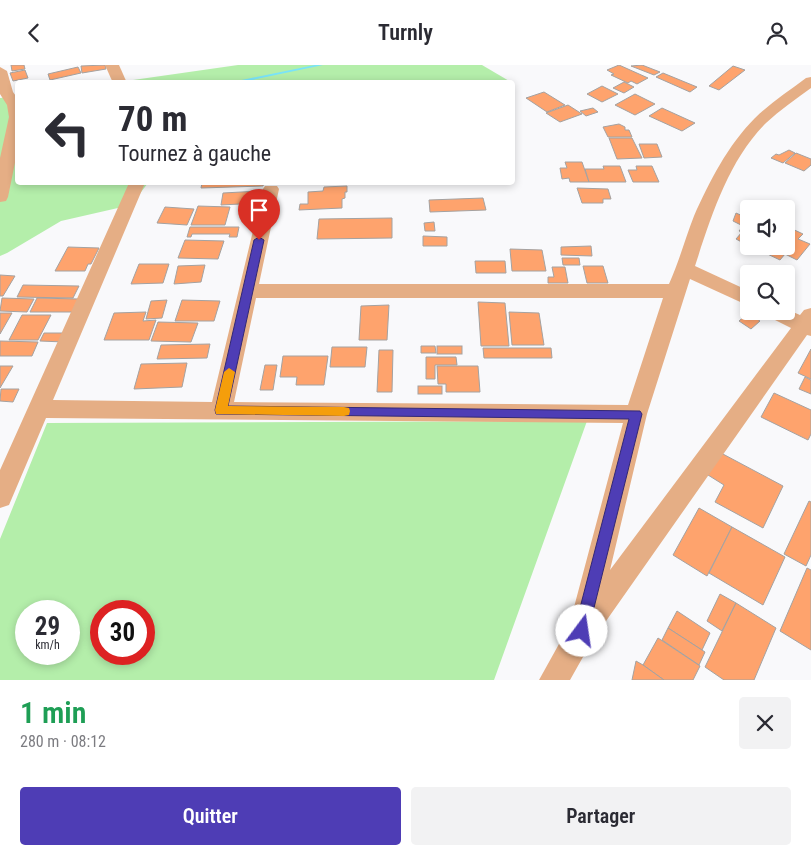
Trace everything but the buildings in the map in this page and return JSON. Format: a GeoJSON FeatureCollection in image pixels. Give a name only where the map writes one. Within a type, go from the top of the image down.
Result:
{"type":"FeatureCollection","features":[{"type":"Feature","properties":{"kind":"street"},"geometry":{"type":"LineString","coordinates":[[112,65],[119,80]]}},
{"type":"Feature","properties":{"kind":"street"},"geometry":{"type":"LineString","coordinates":[[0,71],[6,92],[14,105],[15,111]]}},
{"type":"Feature","properties":{"kind":"street"},"geometry":{"type":"LineString","coordinates":[[582,631],[636,414],[675,291],[685,269],[703,216],[722,176],[744,140],[760,121],[777,106],[811,81]]}},
{"type":"Feature","properties":{"kind":"street"},"geometry":{"type":"LineString","coordinates":[[0,197],[15,122]]}},
{"type":"Feature","properties":{"kind":"street"},"geometry":{"type":"LineString","coordinates":[[0,497],[136,185]]}},
{"type":"Feature","properties":{"kind":"street"},"geometry":{"type":"LineString","coordinates":[[221,410],[270,189]]}},
{"type":"Feature","properties":{"kind":"street"},"geometry":{"type":"LineString","coordinates":[[685,269],[740,295]]}},
{"type":"Feature","properties":{"kind":"street"},"geometry":{"type":"LineString","coordinates":[[248,291],[675,291]]}},
{"type":"Feature","properties":{"kind":"street"},"geometry":{"type":"LineString","coordinates":[[554,680],[582,631],[808,323],[795,318]]}},
{"type":"Feature","properties":{"kind":"street"},"geometry":{"type":"LineString","coordinates":[[39,409],[636,414]]}},
{"type":"Feature","properties":{"kind":"green space"},"geometry":{"type":"Polygon","coordinates":[[[238,65],[482,65],[508,80],[133,80],[238,65]]]}},
{"type":"Feature","properties":{"kind":"green space"},"geometry":{"type":"Polygon","coordinates":[[[15,96],[15,185],[146,185],[131,205],[61,221],[0,256],[0,98],[15,96]]]}},
{"type":"Feature","properties":{"kind":"green space"},"geometry":{"type":"Polygon","coordinates":[[[587,421],[494,680],[0,680],[0,539],[47,423],[587,421]]]}},
{"type":"Feature","properties":{"kind":"waterway"},"geometry":{"type":"LineString","coordinates":[[244,80],[321,65]]}},
{"type":"Feature","properties":{"kind":"slow traffic"},"geometry":{"type":"LineString","coordinates":[[229,372],[221,410],[344,411]]}},
{"type":"Feature","properties":{"kind":"route"},"geometry":{"type":"LineString","coordinates":[[259,240],[221,410],[636,414],[582,631]]}}]}
